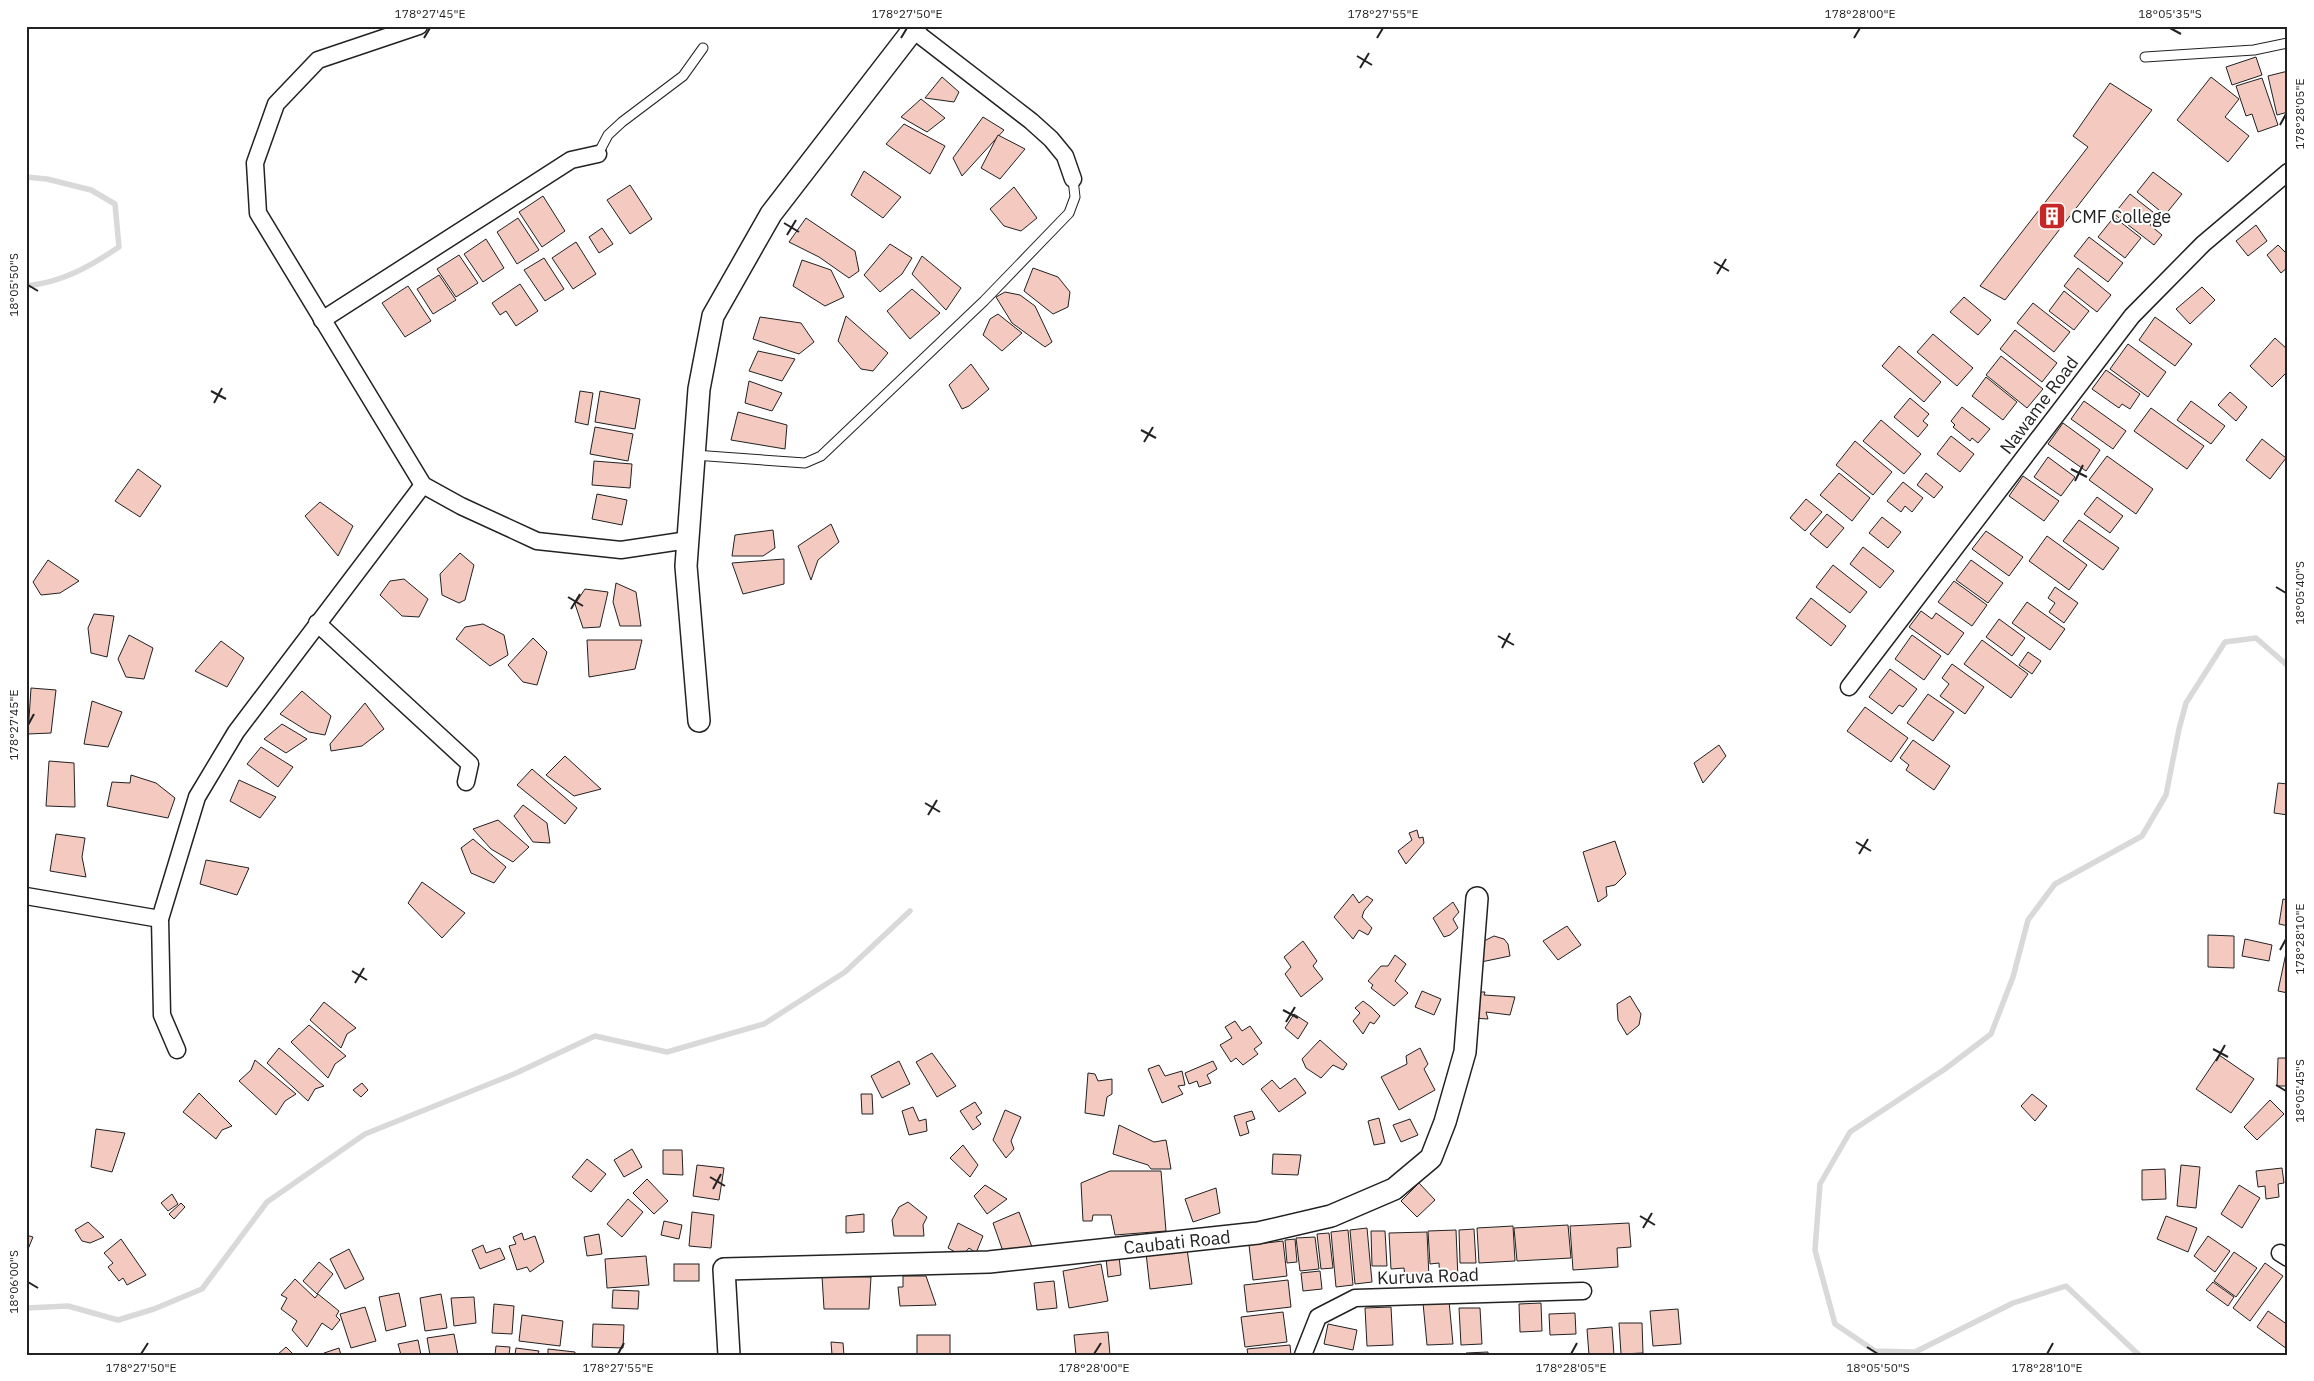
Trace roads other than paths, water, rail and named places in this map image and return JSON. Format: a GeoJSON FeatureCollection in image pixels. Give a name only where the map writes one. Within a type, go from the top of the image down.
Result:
{"type":"FeatureCollection","features":[{"type":"Feature","properties":{"kind":"street"},"geometry":{"type":"LineString","coordinates":[[419,26],[318,60],[276,104],[255,163],[258,213],[423,486],[537,541],[621,550],[688,540]]}},
{"type":"Feature","properties":{"kind":"street"},"geometry":{"type":"LineString","coordinates":[[700,721],[686,566],[699,390],[713,316],[771,214],[914,28],[1051,139],[1065,156],[1073,179]]}},
{"type":"Feature","properties":{"kind":"street"},"geometry":{"type":"LineString","coordinates":[[322,320],[571,160],[598,154]]}},
{"type":"Feature","properties":{"kind":"street","name":"Nawame Road"},"geometry":{"type":"LineString","coordinates":[[1848,687],[2132,316],[2203,244],[2286,179]]}},
{"type":"Feature","properties":{"kind":"street"},"geometry":{"type":"LineString","coordinates":[[178,1050],[162,1015],[160,919],[197,797],[236,732],[423,486]]}},
{"type":"Feature","properties":{"kind":"street"},"geometry":{"type":"LineString","coordinates":[[317,623],[470,764],[466,782]]}},
{"type":"Feature","properties":{"kind":"street"},"geometry":{"type":"LineString","coordinates":[[26,896],[160,919]]}},
{"type":"Feature","properties":{"kind":"street","name":"Caubati Road"},"geometry":{"type":"LineString","coordinates":[[729,1355],[724,1270],[989,1262],[1258,1233],[1331,1216],[1394,1189],[1431,1158],[1446,1122],[1466,1052],[1477,898]]}},
{"type":"Feature","properties":{"kind":"street","name":"Kuruva Road"},"geometry":{"type":"LineString","coordinates":[[1303,1355],[1318,1317],[1355,1298],[1583,1291]]}},
{"type":"Feature","properties":{"kind":"lane"},"geometry":{"type":"LineString","coordinates":[[2145,57],[2254,50],[2288,43]]}},
{"type":"Feature","properties":{"kind":"lane"},"geometry":{"type":"LineString","coordinates":[[598,154],[608,135],[622,122],[683,76],[703,48]]}},
{"type":"Feature","properties":{"kind":"lane"},"geometry":{"type":"LineString","coordinates":[[694,455],[798,462],[816,460],[984,302],[1069,213],[1075,197],[1073,179]]}},
{"type":"Feature","properties":{"kind":"waterway"},"geometry":{"type":"LineString","coordinates":[[26,177],[47,179],[91,190],[115,204],[119,247],[97,261],[64,277],[26,286]]}},
{"type":"Feature","properties":{"kind":"waterway"},"geometry":{"type":"LineString","coordinates":[[2139,1355],[2066,1286],[2013,1303],[1915,1352],[1875,1351],[1835,1324],[1815,1250],[1820,1184],[1850,1132],[1945,1069],[1991,1034],[2013,977],[2028,920],[2055,884],[2142,836],[2166,795],[2186,703],[2225,642],[2256,638],[2288,666]]}},
{"type":"Feature","properties":{"kind":"waterway"},"geometry":{"type":"LineString","coordinates":[[26,1308],[68,1306],[118,1320],[154,1309],[202,1289],[267,1202],[365,1134],[514,1074],[595,1036],[667,1052],[764,1024],[845,972],[910,911]]}},
{"type":"Feature","properties":{"kind":"place","name":"CMF College"},"geometry":{"type":"Point","coordinates":[2052,216]}}]}
